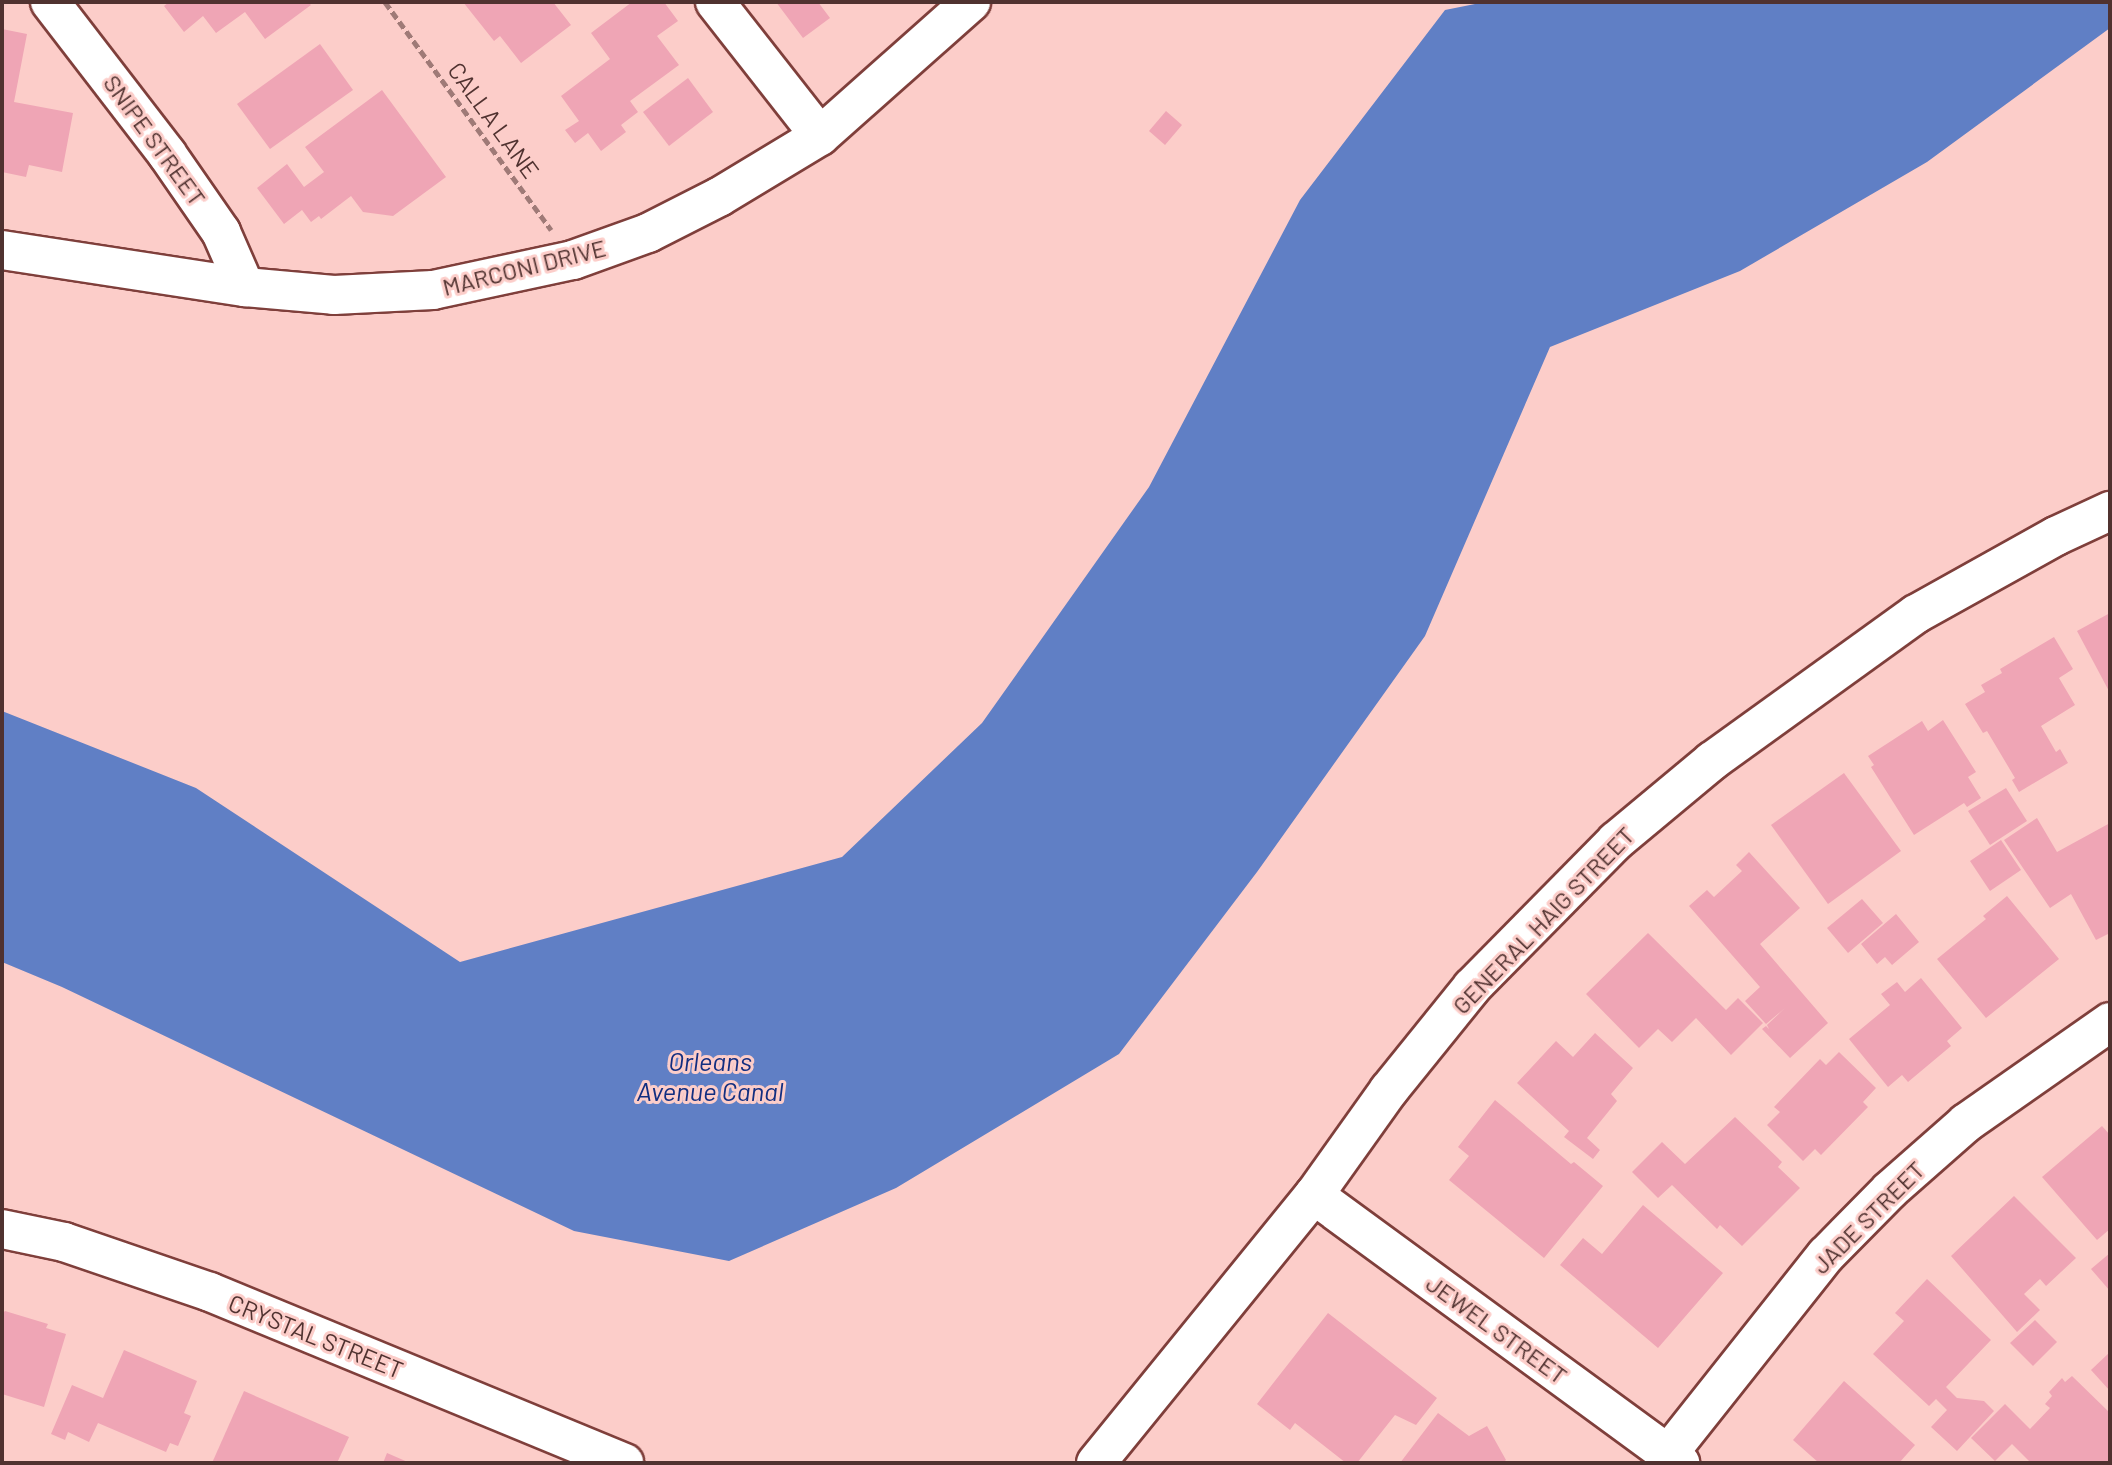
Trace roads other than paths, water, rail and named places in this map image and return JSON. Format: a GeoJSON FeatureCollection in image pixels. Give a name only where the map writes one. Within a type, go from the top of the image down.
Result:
{"type":"FeatureCollection","features":[{"type":"Feature","properties":{"kind":"street","name":"SNIPE STREET"},"geometry":{"type":"LineString","coordinates":[[50,2],[111,79],[212,219],[245,287]]}},
{"type":"Feature","properties":{"kind":"street"},"geometry":{"type":"LineString","coordinates":[[715,2],[820,136]]}},
{"type":"Feature","properties":{"kind":"street","name":"MARCONI DRIVE"},"geometry":{"type":"LineString","coordinates":[[2,250],[245,287],[334,295],[433,290],[573,260],[648,233],[705,204],[820,136],[971,2]]}},
{"type":"Feature","properties":{"kind":"street","name":"GENERAL HAIG STREET"},"geometry":{"type":"LineString","coordinates":[[1096,1463],[1314,1195],[1389,1090],[1472,987],[1616,841],[1712,761],[1916,614],[2056,536],[2110,511]]}},
{"type":"Feature","properties":{"kind":"street","name":"JADE STREET"},"geometry":{"type":"LineString","coordinates":[[1674,1459],[1826,1255],[1890,1190],[1966,1123],[2110,1022]]}},
{"type":"Feature","properties":{"kind":"street","name":"JEWEL STREET"},"geometry":{"type":"LineString","coordinates":[[1314,1195],[1674,1459]]}},
{"type":"Feature","properties":{"kind":"street","name":"CRYSTAL STREET"},"geometry":{"type":"LineString","coordinates":[[2,1229],[64,1242],[210,1292],[624,1463]]}},
{"type":"Feature","properties":{"kind":"water","name":"Orleans Avenue Canal"},"geometry":{"type":"Polygon","coordinates":[[[1485,2],[2110,2],[2110,28],[1927,162],[1740,271],[1550,347],[1425,636],[1257,872],[1119,1054],[896,1188],[729,1261],[574,1231],[62,987],[2,962],[2,711],[196,788],[460,962],[842,857],[982,723],[1149,487],[1300,200],[1445,10],[1485,2]]]}}]}
